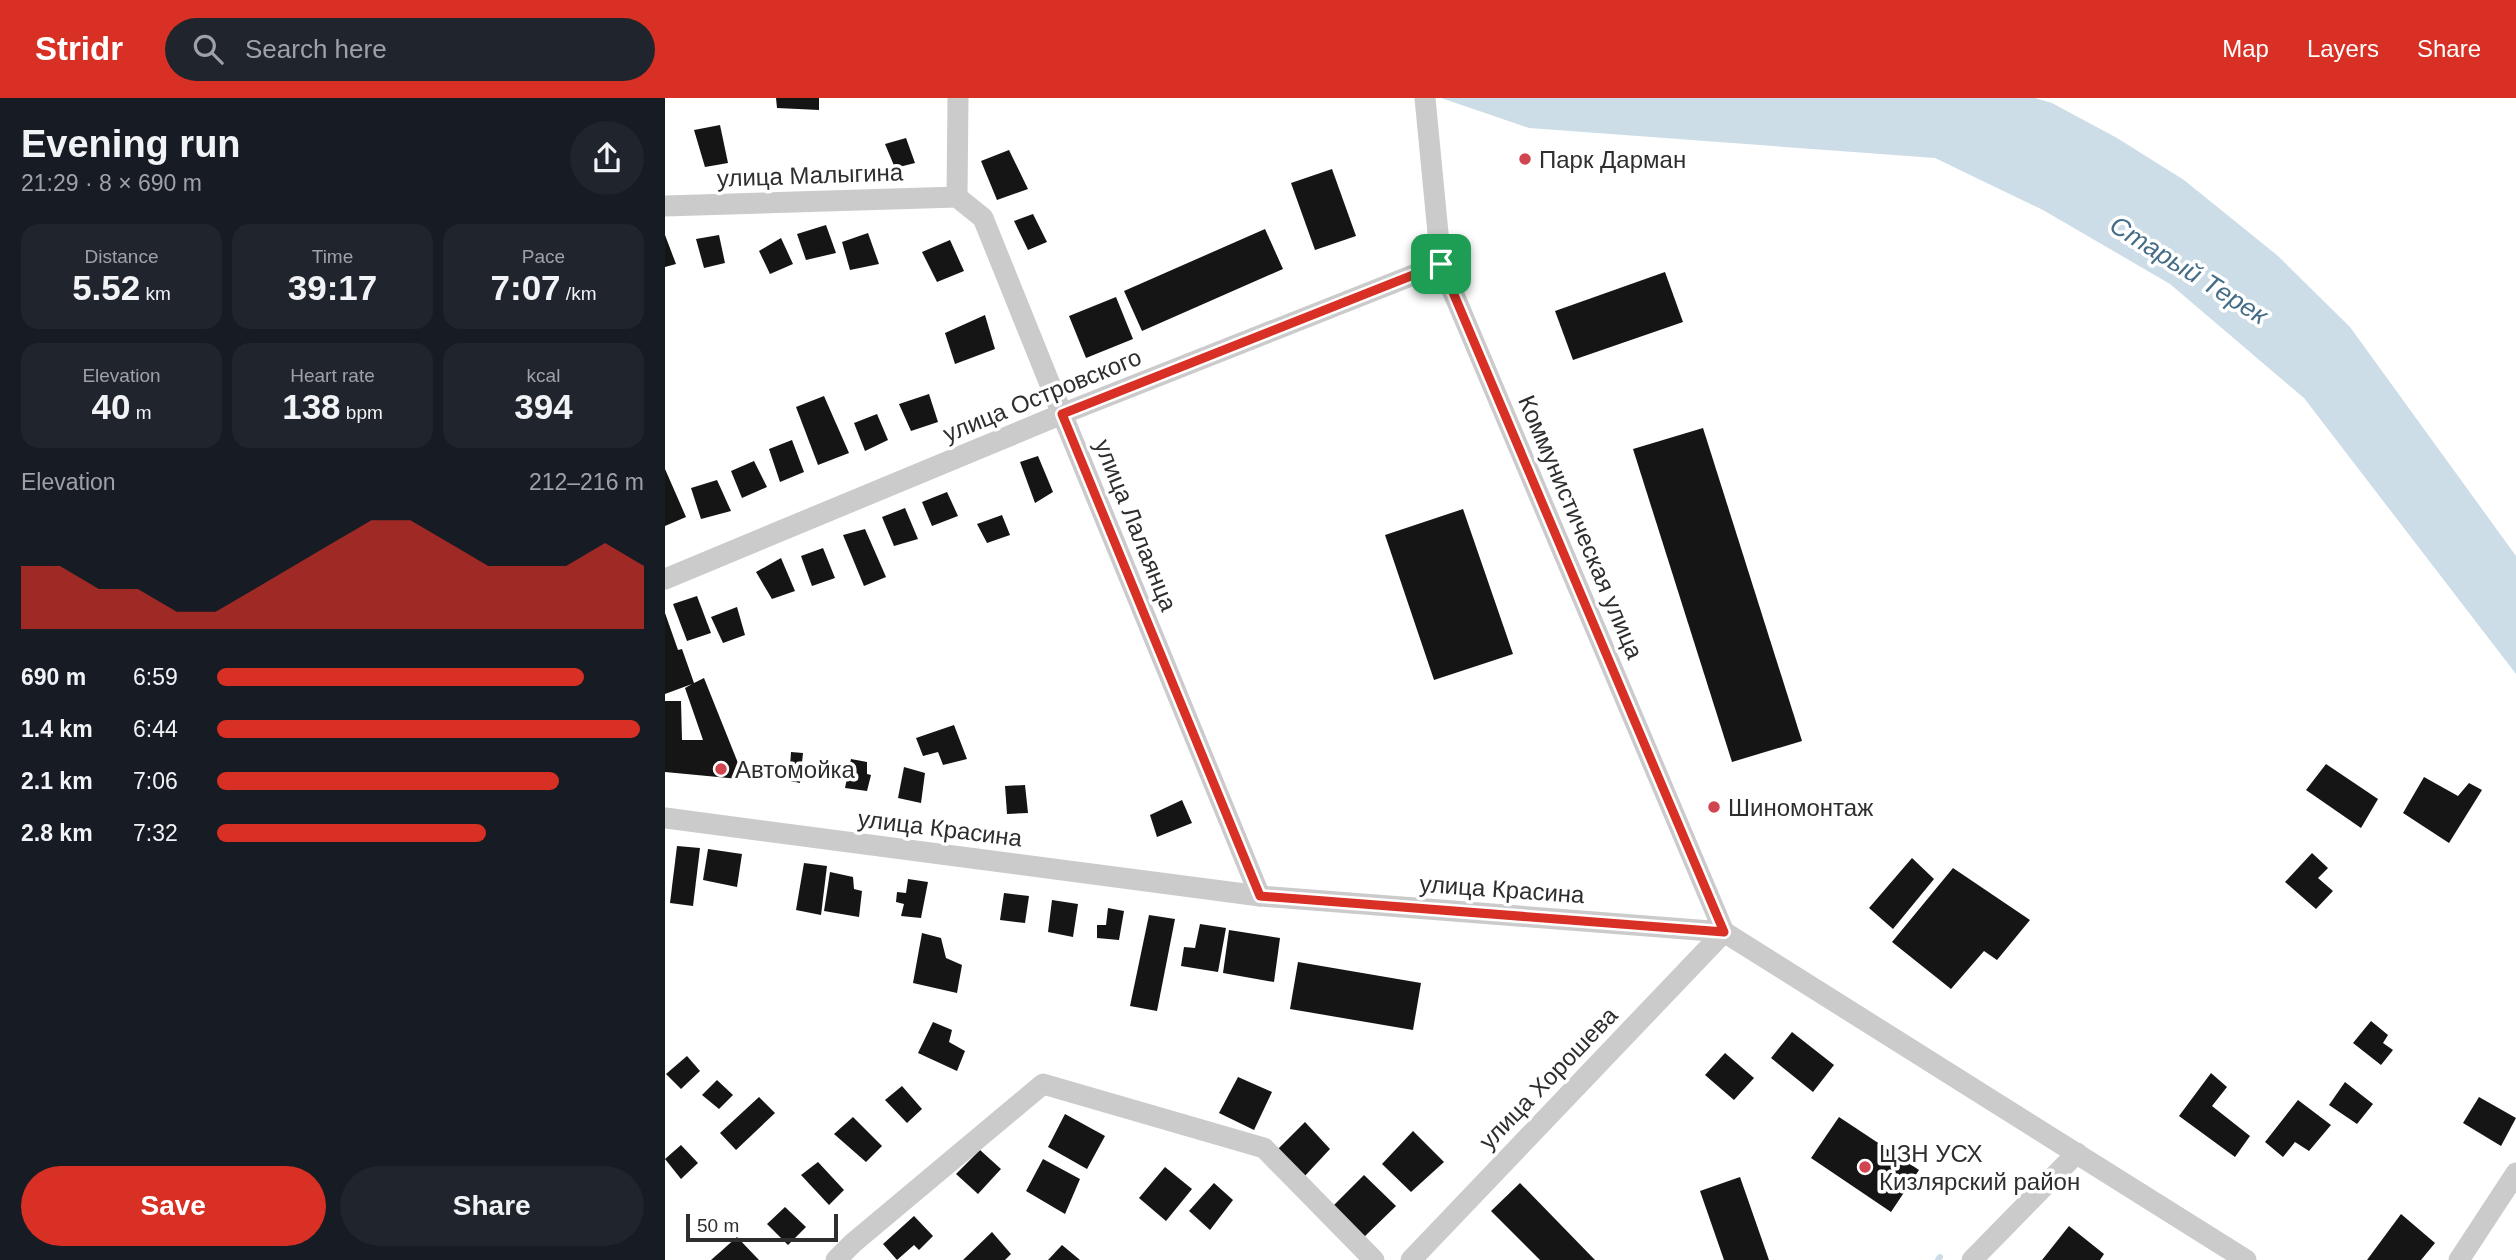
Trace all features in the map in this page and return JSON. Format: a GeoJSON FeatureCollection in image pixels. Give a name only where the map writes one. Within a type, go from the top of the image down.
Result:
{"type":"FeatureCollection","features":[{"type":"Feature","properties":{"kind":"street"},"geometry":{"type":"LineString","coordinates":[[957,197],[958,98]]}},
{"type":"Feature","properties":{"kind":"street","name":"Коммунистическая улица"},"geometry":{"type":"LineString","coordinates":[[1425,98],[1441,264],[1724,932]]}},
{"type":"Feature","properties":{"kind":"street","name":"улица Малыгина"},"geometry":{"type":"LineString","coordinates":[[665,206],[957,197]]}},
{"type":"Feature","properties":{"kind":"street","name":"улица Лалаянца"},"geometry":{"type":"LineString","coordinates":[[957,197],[983,218],[1260,896]]}},
{"type":"Feature","properties":{"kind":"street","name":"улица Островского"},"geometry":{"type":"LineString","coordinates":[[665,579],[1062,414],[1441,264]]}},
{"type":"Feature","properties":{"kind":"street","name":"улица Красина"},"geometry":{"type":"LineString","coordinates":[[665,818],[1260,896],[1724,932],[2246,1260]]}},
{"type":"Feature","properties":{"kind":"street","name":"улица Хорошева"},"geometry":{"type":"LineString","coordinates":[[1411,1260],[1724,932]]}},
{"type":"Feature","properties":{"kind":"street"},"geometry":{"type":"LineString","coordinates":[[836,1260],[853,1242],[1043,1084],[1264,1148],[1374,1260]]}},
{"type":"Feature","properties":{"kind":"street"},"geometry":{"type":"LineString","coordinates":[[1972,1260],[2077,1153]]}},
{"type":"Feature","properties":{"kind":"street"},"geometry":{"type":"LineString","coordinates":[[2459,1260],[2516,1173]]}},
{"type":"Feature","properties":{"kind":"water","name":"Старый Терек"},"geometry":{"type":"Polygon","coordinates":[[[1441,98],[2035,98],[2052,103],[2117,138],[2184,180],[2278,256],[2350,327],[2516,556],[2516,674],[2304,398],[2170,284],[2043,210],[1935,158],[1529,128],[1441,98]]]}},
{"type":"Feature","properties":{"kind":"building"},"geometry":{"type":"Polygon","coordinates":[[[776,98],[819,98],[819,110],[777,108],[776,98]]]}},
{"type":"Feature","properties":{"kind":"building"},"geometry":{"type":"Polygon","coordinates":[[[720,125],[728,163],[705,167],[694,130],[720,125]]]}},
{"type":"Feature","properties":{"kind":"building"},"geometry":{"type":"Polygon","coordinates":[[[906,138],[915,163],[895,168],[885,144],[906,138]]]}},
{"type":"Feature","properties":{"kind":"building"},"geometry":{"type":"Polygon","coordinates":[[[1009,150],[1028,189],[997,200],[981,161],[1009,150]]]}},
{"type":"Feature","properties":{"kind":"building"},"geometry":{"type":"Polygon","coordinates":[[[1332,169],[1356,236],[1315,250],[1291,183],[1332,169]]]}},
{"type":"Feature","properties":{"kind":"building"},"geometry":{"type":"Polygon","coordinates":[[[1033,214],[1047,242],[1028,250],[1014,221],[1033,214]]]}},
{"type":"Feature","properties":{"kind":"building"},"geometry":{"type":"Polygon","coordinates":[[[826,225],[836,253],[806,260],[797,234],[826,225]]]}},
{"type":"Feature","properties":{"kind":"building"},"geometry":{"type":"Polygon","coordinates":[[[1265,229],[1283,269],[1142,331],[1124,291],[1265,229]]]}},
{"type":"Feature","properties":{"kind":"building"},"geometry":{"type":"Polygon","coordinates":[[[868,233],[879,264],[850,270],[842,242],[868,233]]]}},
{"type":"Feature","properties":{"kind":"building"},"geometry":{"type":"Polygon","coordinates":[[[665,235],[676,264],[665,267],[665,235]]]}},
{"type":"Feature","properties":{"kind":"building"},"geometry":{"type":"Polygon","coordinates":[[[719,235],[725,263],[704,268],[696,239],[719,235]]]}},
{"type":"Feature","properties":{"kind":"building"},"geometry":{"type":"Polygon","coordinates":[[[781,238],[793,264],[770,274],[759,251],[781,238]]]}},
{"type":"Feature","properties":{"kind":"building"},"geometry":{"type":"Polygon","coordinates":[[[950,240],[964,271],[937,282],[922,252],[950,240]]]}},
{"type":"Feature","properties":{"kind":"building"},"geometry":{"type":"Polygon","coordinates":[[[1665,272],[1683,322],[1573,360],[1555,311],[1665,272]]]}},
{"type":"Feature","properties":{"kind":"building"},"geometry":{"type":"Polygon","coordinates":[[[1116,297],[1133,339],[1086,358],[1069,316],[1116,297]]]}},
{"type":"Feature","properties":{"kind":"building"},"geometry":{"type":"Polygon","coordinates":[[[985,315],[995,349],[955,364],[945,333],[985,315]]]}},
{"type":"Feature","properties":{"kind":"building"},"geometry":{"type":"Polygon","coordinates":[[[929,394],[938,422],[911,431],[899,404],[929,394]]]}},
{"type":"Feature","properties":{"kind":"building"},"geometry":{"type":"Polygon","coordinates":[[[824,396],[849,453],[818,465],[796,407],[824,396]]]}},
{"type":"Feature","properties":{"kind":"building"},"geometry":{"type":"Polygon","coordinates":[[[877,414],[888,440],[865,451],[854,423],[877,414]]]}},
{"type":"Feature","properties":{"kind":"building"},"geometry":{"type":"Polygon","coordinates":[[[1703,428],[1802,741],[1732,762],[1633,449],[1703,428]]]}},
{"type":"Feature","properties":{"kind":"building"},"geometry":{"type":"Polygon","coordinates":[[[792,440],[804,472],[780,482],[769,449],[792,440]]]}},
{"type":"Feature","properties":{"kind":"building"},"geometry":{"type":"Polygon","coordinates":[[[1038,456],[1053,492],[1035,503],[1020,462],[1038,456]]]}},
{"type":"Feature","properties":{"kind":"building"},"geometry":{"type":"Polygon","coordinates":[[[754,461],[767,487],[742,498],[731,471],[754,461]]]}},
{"type":"Feature","properties":{"kind":"building"},"geometry":{"type":"Polygon","coordinates":[[[665,469],[686,517],[665,526],[665,469]]]}},
{"type":"Feature","properties":{"kind":"building"},"geometry":{"type":"Polygon","coordinates":[[[717,480],[731,511],[701,519],[691,488],[717,480]]]}},
{"type":"Feature","properties":{"kind":"building"},"geometry":{"type":"Polygon","coordinates":[[[947,492],[958,516],[932,526],[922,502],[947,492]]]}},
{"type":"Feature","properties":{"kind":"building"},"geometry":{"type":"Polygon","coordinates":[[[905,508],[918,539],[894,546],[882,517],[905,508]]]}},
{"type":"Feature","properties":{"kind":"building"},"geometry":{"type":"Polygon","coordinates":[[[1463,509],[1513,654],[1434,680],[1385,535],[1463,509]]]}},
{"type":"Feature","properties":{"kind":"building"},"geometry":{"type":"Polygon","coordinates":[[[1002,515],[1010,535],[987,543],[977,524],[1002,515]]]}},
{"type":"Feature","properties":{"kind":"building"},"geometry":{"type":"Polygon","coordinates":[[[865,529],[886,577],[864,586],[843,535],[865,529]]]}},
{"type":"Feature","properties":{"kind":"building"},"geometry":{"type":"Polygon","coordinates":[[[823,548],[835,578],[812,586],[801,556],[823,548]]]}},
{"type":"Feature","properties":{"kind":"building"},"geometry":{"type":"Polygon","coordinates":[[[781,558],[795,591],[772,599],[756,572],[781,558]]]}},
{"type":"Feature","properties":{"kind":"building"},"geometry":{"type":"Polygon","coordinates":[[[697,596],[711,633],[687,641],[673,604],[697,596]]]}},
{"type":"Feature","properties":{"kind":"building"},"geometry":{"type":"Polygon","coordinates":[[[737,607],[745,635],[723,643],[711,617],[737,607]]]}},
{"type":"Feature","properties":{"kind":"building"},"geometry":{"type":"Polygon","coordinates":[[[665,613],[678,650],[682,649],[694,683],[704,678],[740,768],[739,779],[665,772],[665,701],[681,701],[682,740],[703,740],[685,688],[692,684],[665,694],[665,613]]]}},
{"type":"Feature","properties":{"kind":"building"},"geometry":{"type":"Polygon","coordinates":[[[954,725],[967,759],[943,765],[938,752],[923,756],[916,738],[954,725]]]}},
{"type":"Feature","properties":{"kind":"building"},"geometry":{"type":"Polygon","coordinates":[[[791,752],[803,753],[800,783],[776,778],[777,764],[790,767],[791,752]]]}},
{"type":"Feature","properties":{"kind":"building"},"geometry":{"type":"Polygon","coordinates":[[[851,759],[867,762],[867,774],[871,775],[867,791],[845,788],[851,759]]]}},
{"type":"Feature","properties":{"kind":"building"},"geometry":{"type":"Polygon","coordinates":[[[2326,764],[2378,799],[2361,828],[2306,790],[2326,764]]]}},
{"type":"Feature","properties":{"kind":"building"},"geometry":{"type":"Polygon","coordinates":[[[904,767],[925,773],[921,803],[898,798],[904,767]]]}},
{"type":"Feature","properties":{"kind":"building"},"geometry":{"type":"Polygon","coordinates":[[[2424,777],[2458,796],[2469,783],[2482,790],[2449,843],[2403,813],[2424,777]]]}},
{"type":"Feature","properties":{"kind":"building"},"geometry":{"type":"Polygon","coordinates":[[[1025,785],[1028,813],[1007,814],[1005,786],[1025,785]]]}},
{"type":"Feature","properties":{"kind":"building"},"geometry":{"type":"Polygon","coordinates":[[[1182,800],[1192,823],[1157,837],[1150,815],[1182,800]]]}},
{"type":"Feature","properties":{"kind":"building"},"geometry":{"type":"Polygon","coordinates":[[[677,846],[700,848],[693,906],[670,903],[677,846]]]}},
{"type":"Feature","properties":{"kind":"building"},"geometry":{"type":"Polygon","coordinates":[[[708,849],[742,854],[737,887],[703,880],[708,849]]]}},
{"type":"Feature","properties":{"kind":"building"},"geometry":{"type":"Polygon","coordinates":[[[2312,853],[2328,868],[2318,878],[2333,891],[2316,909],[2285,882],[2312,853]]]}},
{"type":"Feature","properties":{"kind":"building"},"geometry":{"type":"Polygon","coordinates":[[[1912,858],[1934,879],[1893,929],[1869,908],[1912,858]]]}},
{"type":"Feature","properties":{"kind":"building"},"geometry":{"type":"Polygon","coordinates":[[[804,863],[827,866],[821,915],[796,910],[804,863]]]}},
{"type":"Feature","properties":{"kind":"building"},"geometry":{"type":"Polygon","coordinates":[[[1953,868],[2030,920],[1997,960],[1984,951],[1951,989],[1892,942],[1953,868]]]}},
{"type":"Feature","properties":{"kind":"building"},"geometry":{"type":"Polygon","coordinates":[[[830,872],[853,877],[854,889],[862,891],[859,917],[824,911],[830,872]]]}},
{"type":"Feature","properties":{"kind":"building"},"geometry":{"type":"Polygon","coordinates":[[[908,879],[928,882],[921,918],[901,916],[904,904],[896,902],[897,892],[906,893],[908,879]]]}},
{"type":"Feature","properties":{"kind":"building"},"geometry":{"type":"Polygon","coordinates":[[[1004,893],[1029,896],[1025,923],[1000,920],[1004,893]]]}},
{"type":"Feature","properties":{"kind":"building"},"geometry":{"type":"Polygon","coordinates":[[[1052,900],[1078,904],[1073,937],[1048,932],[1052,900]]]}},
{"type":"Feature","properties":{"kind":"building"},"geometry":{"type":"Polygon","coordinates":[[[1108,908],[1124,911],[1119,940],[1097,938],[1097,925],[1106,925],[1108,908]]]}},
{"type":"Feature","properties":{"kind":"building"},"geometry":{"type":"Polygon","coordinates":[[[1149,915],[1175,919],[1157,1011],[1130,1006],[1149,915]]]}},
{"type":"Feature","properties":{"kind":"building"},"geometry":{"type":"Polygon","coordinates":[[[1200,924],[1226,928],[1218,972],[1181,966],[1184,947],[1195,948],[1200,924]]]}},
{"type":"Feature","properties":{"kind":"building"},"geometry":{"type":"Polygon","coordinates":[[[1229,930],[1280,938],[1274,982],[1223,973],[1229,930]]]}},
{"type":"Feature","properties":{"kind":"building"},"geometry":{"type":"Polygon","coordinates":[[[922,933],[941,938],[946,958],[962,965],[957,993],[913,983],[922,933]]]}},
{"type":"Feature","properties":{"kind":"building"},"geometry":{"type":"Polygon","coordinates":[[[1298,962],[1421,983],[1413,1030],[1290,1009],[1298,962]]]}},
{"type":"Feature","properties":{"kind":"building"},"geometry":{"type":"Polygon","coordinates":[[[2371,1021],[2388,1035],[2383,1043],[2393,1050],[2381,1065],[2353,1043],[2371,1021]]]}},
{"type":"Feature","properties":{"kind":"building"},"geometry":{"type":"Polygon","coordinates":[[[933,1022],[952,1030],[949,1042],[965,1051],[957,1071],[918,1053],[933,1022]]]}},
{"type":"Feature","properties":{"kind":"building"},"geometry":{"type":"Polygon","coordinates":[[[1792,1032],[1834,1065],[1813,1092],[1771,1058],[1792,1032]]]}},
{"type":"Feature","properties":{"kind":"building"},"geometry":{"type":"Polygon","coordinates":[[[1725,1053],[1754,1078],[1734,1100],[1705,1075],[1725,1053]]]}},
{"type":"Feature","properties":{"kind":"building"},"geometry":{"type":"Polygon","coordinates":[[[687,1056],[700,1071],[681,1089],[666,1074],[687,1056]]]}},
{"type":"Feature","properties":{"kind":"building"},"geometry":{"type":"Polygon","coordinates":[[[2211,1073],[2227,1087],[2212,1106],[2250,1136],[2235,1157],[2179,1116],[2211,1073]]]}},
{"type":"Feature","properties":{"kind":"building"},"geometry":{"type":"Polygon","coordinates":[[[1238,1077],[1272,1092],[1254,1130],[1219,1113],[1238,1077]]]}},
{"type":"Feature","properties":{"kind":"building"},"geometry":{"type":"Polygon","coordinates":[[[717,1080],[733,1095],[719,1109],[702,1095],[717,1080]]]}},
{"type":"Feature","properties":{"kind":"building"},"geometry":{"type":"Polygon","coordinates":[[[2345,1082],[2373,1104],[2357,1124],[2329,1105],[2345,1082]]]}},
{"type":"Feature","properties":{"kind":"building"},"geometry":{"type":"Polygon","coordinates":[[[902,1086],[922,1109],[907,1123],[885,1100],[902,1086]]]}},
{"type":"Feature","properties":{"kind":"building"},"geometry":{"type":"Polygon","coordinates":[[[759,1097],[775,1113],[736,1150],[720,1133],[759,1097]]]}},
{"type":"Feature","properties":{"kind":"building"},"geometry":{"type":"Polygon","coordinates":[[[2479,1097],[2516,1118],[2501,1146],[2463,1123],[2479,1097]]]}},
{"type":"Feature","properties":{"kind":"building"},"geometry":{"type":"Polygon","coordinates":[[[2298,1100],[2331,1125],[2309,1151],[2295,1142],[2283,1157],[2265,1142],[2298,1100]]]}},
{"type":"Feature","properties":{"kind":"building"},"geometry":{"type":"Polygon","coordinates":[[[1065,1114],[1105,1136],[1087,1169],[1048,1147],[1065,1114]]]}},
{"type":"Feature","properties":{"kind":"building"},"geometry":{"type":"Polygon","coordinates":[[[853,1117],[882,1146],[866,1162],[834,1134],[853,1117]]]}},
{"type":"Feature","properties":{"kind":"building"},"geometry":{"type":"Polygon","coordinates":[[[1839,1117],[1919,1170],[1891,1212],[1811,1158],[1839,1117]]]}},
{"type":"Feature","properties":{"kind":"building"},"geometry":{"type":"Polygon","coordinates":[[[1305,1122],[1330,1149],[1302,1179],[1277,1150],[1305,1122]]]}},
{"type":"Feature","properties":{"kind":"building"},"geometry":{"type":"Polygon","coordinates":[[[1413,1131],[1444,1162],[1411,1192],[1382,1164],[1413,1131]]]}},
{"type":"Feature","properties":{"kind":"building"},"geometry":{"type":"Polygon","coordinates":[[[681,1145],[698,1163],[681,1179],[665,1159],[681,1145]]]}},
{"type":"Feature","properties":{"kind":"building"},"geometry":{"type":"Polygon","coordinates":[[[980,1150],[1001,1169],[978,1194],[956,1174],[980,1150]]]}},
{"type":"Feature","properties":{"kind":"building"},"geometry":{"type":"Polygon","coordinates":[[[1043,1159],[1080,1179],[1065,1214],[1026,1191],[1043,1159]]]}},
{"type":"Feature","properties":{"kind":"building"},"geometry":{"type":"Polygon","coordinates":[[[818,1162],[844,1190],[829,1205],[801,1175],[818,1162]]]}},
{"type":"Feature","properties":{"kind":"building"},"geometry":{"type":"Polygon","coordinates":[[[1165,1167],[1192,1189],[1166,1221],[1139,1198],[1165,1167]]]}},
{"type":"Feature","properties":{"kind":"building"},"geometry":{"type":"Polygon","coordinates":[[[1364,1175],[1396,1206],[1363,1238],[1333,1206],[1364,1175]]]}},
{"type":"Feature","properties":{"kind":"building"},"geometry":{"type":"Polygon","coordinates":[[[1740,1177],[1769,1260],[1724,1260],[1700,1191],[1740,1177]]]}},
{"type":"Feature","properties":{"kind":"building"},"geometry":{"type":"Polygon","coordinates":[[[1214,1183],[1233,1200],[1210,1230],[1189,1211],[1214,1183]]]}},
{"type":"Feature","properties":{"kind":"building"},"geometry":{"type":"Polygon","coordinates":[[[1520,1183],[1595,1260],[1540,1260],[1491,1211],[1520,1183]]]}},
{"type":"Feature","properties":{"kind":"building"},"geometry":{"type":"Polygon","coordinates":[[[785,1207],[806,1227],[788,1245],[767,1224],[785,1207]]]}},
{"type":"Feature","properties":{"kind":"building"},"geometry":{"type":"Polygon","coordinates":[[[2401,1214],[2435,1243],[2421,1260],[2367,1260],[2401,1214]]]}},
{"type":"Feature","properties":{"kind":"building"},"geometry":{"type":"Polygon","coordinates":[[[914,1216],[933,1236],[919,1250],[914,1245],[897,1260],[883,1244],[914,1216]]]}},
{"type":"Feature","properties":{"kind":"building"},"geometry":{"type":"Polygon","coordinates":[[[2069,1226],[2104,1254],[2100,1260],[2042,1260],[2069,1226]]]}},
{"type":"Feature","properties":{"kind":"building"},"geometry":{"type":"Polygon","coordinates":[[[992,1232],[1011,1254],[1005,1260],[963,1260],[992,1232]]]}},
{"type":"Feature","properties":{"kind":"building"},"geometry":{"type":"Polygon","coordinates":[[[737,1237],[759,1260],[711,1260],[737,1237]]]}},
{"type":"Feature","properties":{"kind":"building"},"geometry":{"type":"Polygon","coordinates":[[[1062,1245],[1080,1260],[1048,1260],[1062,1245]]]}},
{"type":"Feature","properties":{"kind":"place","name":"Парк Дарман"},"geometry":{"type":"Point","coordinates":[1525,159]}},
{"type":"Feature","properties":{"kind":"place","name":"Автомойка"},"geometry":{"type":"Point","coordinates":[721,769]}},
{"type":"Feature","properties":{"kind":"place","name":"Шиномонтаж"},"geometry":{"type":"Point","coordinates":[1714,807]}},
{"type":"Feature","properties":{"kind":"place","name":"ЦЗН УСХ Кизлярский район"},"geometry":{"type":"Point","coordinates":[1865,1167]}},
{"type":"Feature","properties":{"kind":"route"},"geometry":{"type":"LineString","coordinates":[[1441,264],[1724,932],[1260,896],[1062,414],[1441,264]]}}]}
